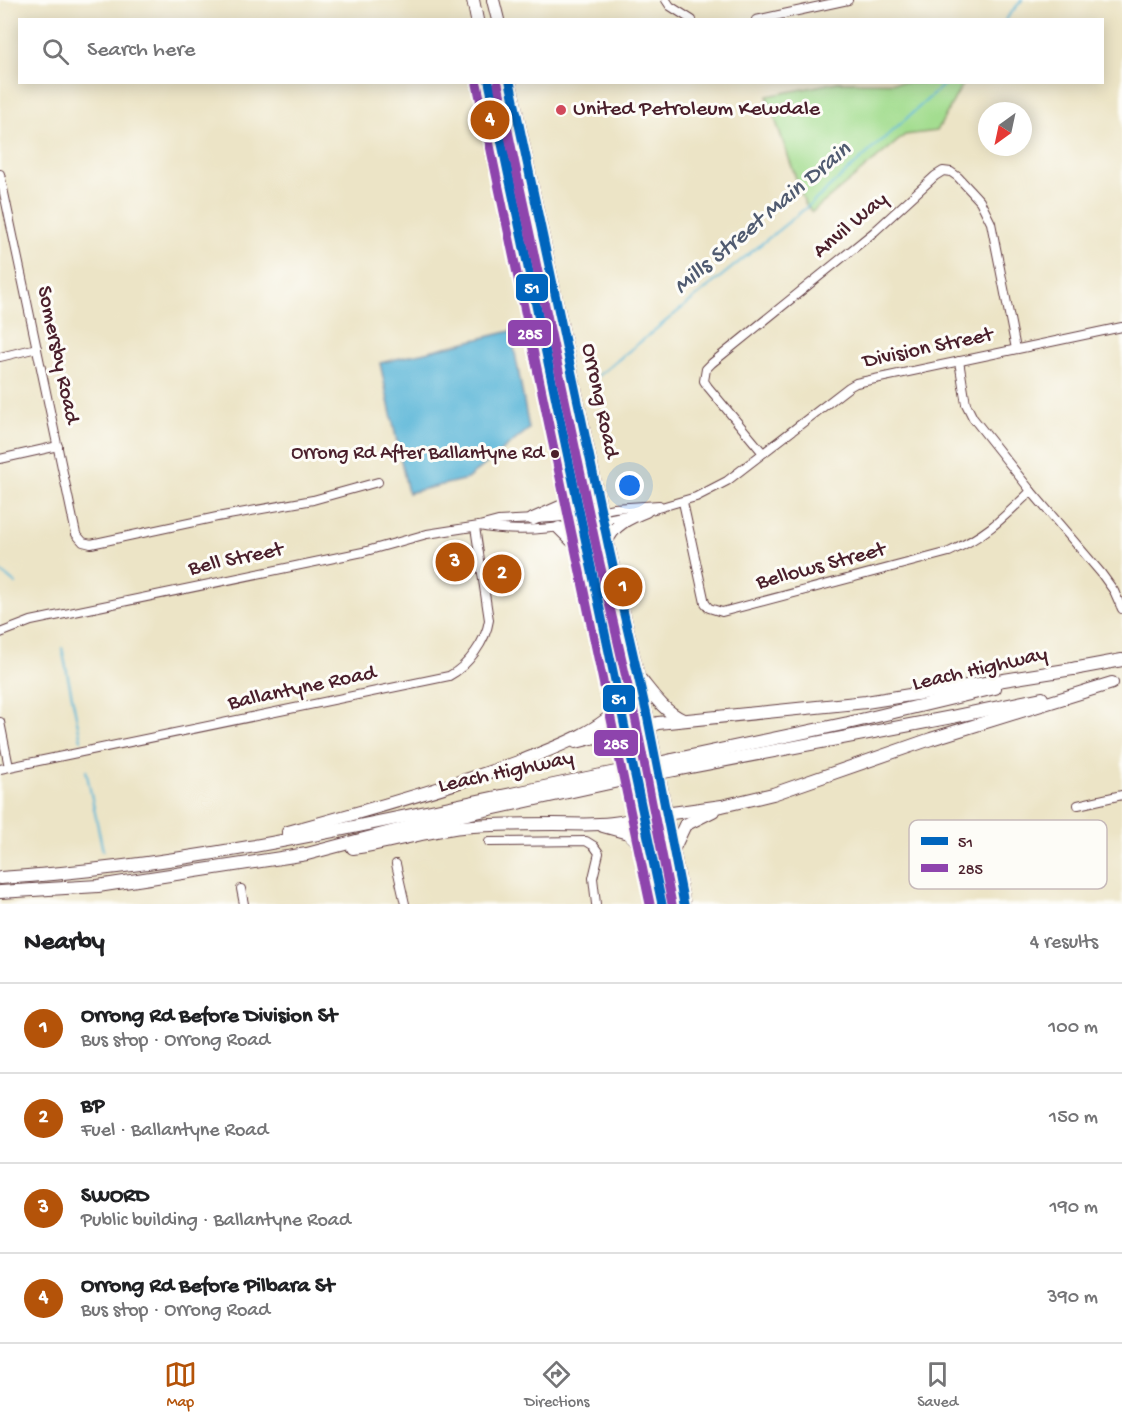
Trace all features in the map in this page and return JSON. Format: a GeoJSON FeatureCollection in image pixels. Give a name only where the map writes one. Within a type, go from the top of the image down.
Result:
{"type":"FeatureCollection","features":[{"type":"Feature","properties":{"kind":"highway"},"geometry":{"type":"LineString","coordinates":[[472,0],[476,18]]}},
{"type":"Feature","properties":{"kind":"highway"},"geometry":{"type":"LineString","coordinates":[[493,0],[498,18]]}},
{"type":"Feature","properties":{"kind":"highway","name":"Orrong Road"},"geometry":{"type":"LineString","coordinates":[[489,84],[662,904]]}},
{"type":"Feature","properties":{"kind":"highway","name":"Orrong Road"},"geometry":{"type":"LineString","coordinates":[[510,84],[607,542],[639,676],[645,731]]}},
{"type":"Feature","properties":{"kind":"highway"},"geometry":{"type":"LineString","coordinates":[[533,519],[567,504],[576,493]]}},
{"type":"Feature","properties":{"kind":"highway"},"geometry":{"type":"LineString","coordinates":[[607,542],[612,532],[622,522],[646,511]]}},
{"type":"Feature","properties":{"kind":"highway"},"geometry":{"type":"LineString","coordinates":[[559,528],[568,536],[580,554],[599,601]]}},
{"type":"Feature","properties":{"kind":"highway","name":"Leach Highway"},"geometry":{"type":"LineString","coordinates":[[673,765],[1079,668],[1122,660]]}},
{"type":"Feature","properties":{"kind":"highway"},"geometry":{"type":"LineString","coordinates":[[203,856],[479,777],[559,746],[625,731],[645,731],[683,720],[866,702],[1079,668]]}},
{"type":"Feature","properties":{"kind":"highway"},"geometry":{"type":"LineString","coordinates":[[639,676],[662,706],[683,720]]}},
{"type":"Feature","properties":{"kind":"highway"},"geometry":{"type":"LineString","coordinates":[[638,792],[654,808],[667,813],[722,806],[773,794],[931,739],[1117,682]]}},
{"type":"Feature","properties":{"kind":"highway","name":"Leach Highway"},"geometry":{"type":"LineString","coordinates":[[0,878],[105,869],[203,856],[673,765],[929,722],[1117,682]]}},
{"type":"Feature","properties":{"kind":"highway"},"geometry":{"type":"LineString","coordinates":[[559,746],[611,716],[620,706]]}},
{"type":"Feature","properties":{"kind":"highway"},"geometry":{"type":"LineString","coordinates":[[645,731],[654,748],[684,904]]}},
{"type":"Feature","properties":{"kind":"highway"},"geometry":{"type":"LineString","coordinates":[[629,751],[645,731]]}},
{"type":"Feature","properties":{"kind":"highway","name":"Leach Highway"},"geometry":{"type":"LineString","coordinates":[[0,892],[98,886],[307,854],[622,775]]}},
{"type":"Feature","properties":{"kind":"highway"},"geometry":{"type":"LineString","coordinates":[[307,854],[356,848],[421,833],[462,827],[516,824],[598,825],[643,815],[654,808],[662,787]]}},
{"type":"Feature","properties":{"kind":"highway"},"geometry":{"type":"LineString","coordinates":[[674,848],[685,825],[722,806]]}},
{"type":"Feature","properties":{"kind":"highway"},"geometry":{"type":"LineString","coordinates":[[598,825],[628,833],[651,856]]}},
{"type":"Feature","properties":{"kind":"street"},"geometry":{"type":"LineString","coordinates":[[666,0],[670,6],[689,18]]}},
{"type":"Feature","properties":{"kind":"street"},"geometry":{"type":"LineString","coordinates":[[764,18],[829,2],[848,0]]}},
{"type":"Feature","properties":{"kind":"street","name":"Anvil Way"},"geometry":{"type":"LineString","coordinates":[[763,453],[708,387],[704,381],[706,369],[874,232],[943,171],[951,172],[958,177],[973,193],[980,201],[991,223],[1016,349]]}},
{"type":"Feature","properties":{"kind":"street","name":"Somersby Road"},"geometry":{"type":"LineString","coordinates":[[0,174],[76,534],[83,542],[91,544],[217,517],[313,500],[378,482]]}},
{"type":"Feature","properties":{"kind":"street","name":"Division Street"},"geometry":{"type":"LineString","coordinates":[[602,515],[683,502],[727,482],[856,383],[1122,327]]}},
{"type":"Feature","properties":{"kind":"street"},"geometry":{"type":"LineString","coordinates":[[0,357],[37,348]]}},
{"type":"Feature","properties":{"kind":"street"},"geometry":{"type":"LineString","coordinates":[[958,361],[966,404],[973,418],[1101,573],[1114,591],[1122,609]]}},
{"type":"Feature","properties":{"kind":"street"},"geometry":{"type":"LineString","coordinates":[[0,459],[58,446]]}},
{"type":"Feature","properties":{"kind":"street","name":"Bellows Street"},"geometry":{"type":"LineString","coordinates":[[683,502],[705,603],[710,609],[722,612],[949,552],[973,541],[994,527],[1031,491]]}},
{"type":"Feature","properties":{"kind":"street","name":"Division Street"},"geometry":{"type":"LineString","coordinates":[[602,515],[646,511],[670,504]]}},
{"type":"Feature","properties":{"kind":"street"},"geometry":{"type":"LineString","coordinates":[[582,520],[602,515]]}},
{"type":"Feature","properties":{"kind":"street","name":"Bell Street"},"geometry":{"type":"LineString","coordinates":[[0,633],[31,621],[363,552],[426,534],[477,527],[498,521],[582,520]]}},
{"type":"Feature","properties":{"kind":"street","name":"Bell Street"},"geometry":{"type":"LineString","coordinates":[[477,527],[498,530],[559,528],[582,520]]}},
{"type":"Feature","properties":{"kind":"street","name":"Ballantyne Road"},"geometry":{"type":"LineString","coordinates":[[0,769],[449,676],[462,668],[474,652],[485,635],[489,620],[477,527]]}},
{"type":"Feature","properties":{"kind":"street"},"geometry":{"type":"LineString","coordinates":[[0,722],[9,767]]}},
{"type":"Feature","properties":{"kind":"street"},"geometry":{"type":"LineString","coordinates":[[1078,805],[1122,795]]}},
{"type":"Feature","properties":{"kind":"street"},"geometry":{"type":"LineString","coordinates":[[489,842],[586,841],[599,853],[593,878],[596,904]]}},
{"type":"Feature","properties":{"kind":"street"},"geometry":{"type":"LineString","coordinates":[[396,864],[405,904]]}},
{"type":"Feature","properties":{"kind":"street"},"geometry":{"type":"LineString","coordinates":[[241,889],[243,904]]}},
{"type":"Feature","properties":{"kind":"green space"},"geometry":{"type":"Polygon","coordinates":[[[828,84],[962,84],[937,131],[905,135],[812,212],[805,204],[767,96],[828,84]]]}},
{"type":"Feature","properties":{"kind":"water"},"geometry":{"type":"Polygon","coordinates":[[[511,331],[529,429],[467,479],[408,493],[380,363],[511,331]]]}},
{"type":"Feature","properties":{"kind":"waterway","name":"Mills Street Main Drain"},"geometry":{"type":"LineString","coordinates":[[1007,18],[1022,0]]}},
{"type":"Feature","properties":{"kind":"waterway","name":"Mills Street Main Drain"},"geometry":{"type":"LineString","coordinates":[[598,376],[812,203],[945,84]]}},
{"type":"Feature","properties":{"kind":"waterway","name":"Mills Street Main Drain"},"geometry":{"type":"LineString","coordinates":[[0,571],[16,584]]}},
{"type":"Feature","properties":{"kind":"waterway","name":"Mills Street Main Drain"},"geometry":{"type":"LineString","coordinates":[[62,648],[81,740]]}},
{"type":"Feature","properties":{"kind":"waterway","name":"Mills Street Main Drain"},"geometry":{"type":"LineString","coordinates":[[86,770],[103,851]]}},
{"type":"Feature","properties":{"kind":"transit line","name":"285"},"geometry":{"type":"LineString","coordinates":[[477,84],[650,904]]}},
{"type":"Feature","properties":{"kind":"transit line","name":"51"},"geometry":{"type":"LineString","coordinates":[[489,84],[662,904]]}},
{"type":"Feature","properties":{"kind":"transit line","name":"285"},"geometry":{"type":"LineString","coordinates":[[498,84],[598,555],[635,717],[672,904]]}},
{"type":"Feature","properties":{"kind":"transit line","name":"51"},"geometry":{"type":"LineString","coordinates":[[510,84],[610,553],[647,715],[684,904]]}},
{"type":"Feature","properties":{"kind":"place","name":"United Petroleum Kewdale"},"geometry":{"type":"Point","coordinates":[561,110]}},
{"type":"Feature","properties":{"kind":"place","name":"Orrong Rd Before Pilbara St"},"geometry":{"type":"Point","coordinates":[490,120]}},
{"type":"Feature","properties":{"kind":"place","name":"Orrong Rd After Ballantyne Rd"},"geometry":{"type":"Point","coordinates":[555,454]}},
{"type":"Feature","properties":{"kind":"place","name":"SWORD"},"geometry":{"type":"Point","coordinates":[455,562]}},
{"type":"Feature","properties":{"kind":"place","name":"BP"},"geometry":{"type":"Point","coordinates":[502,574]}},
{"type":"Feature","properties":{"kind":"place","name":"Orrong Rd Before Division St"},"geometry":{"type":"Point","coordinates":[623,587]}}]}
